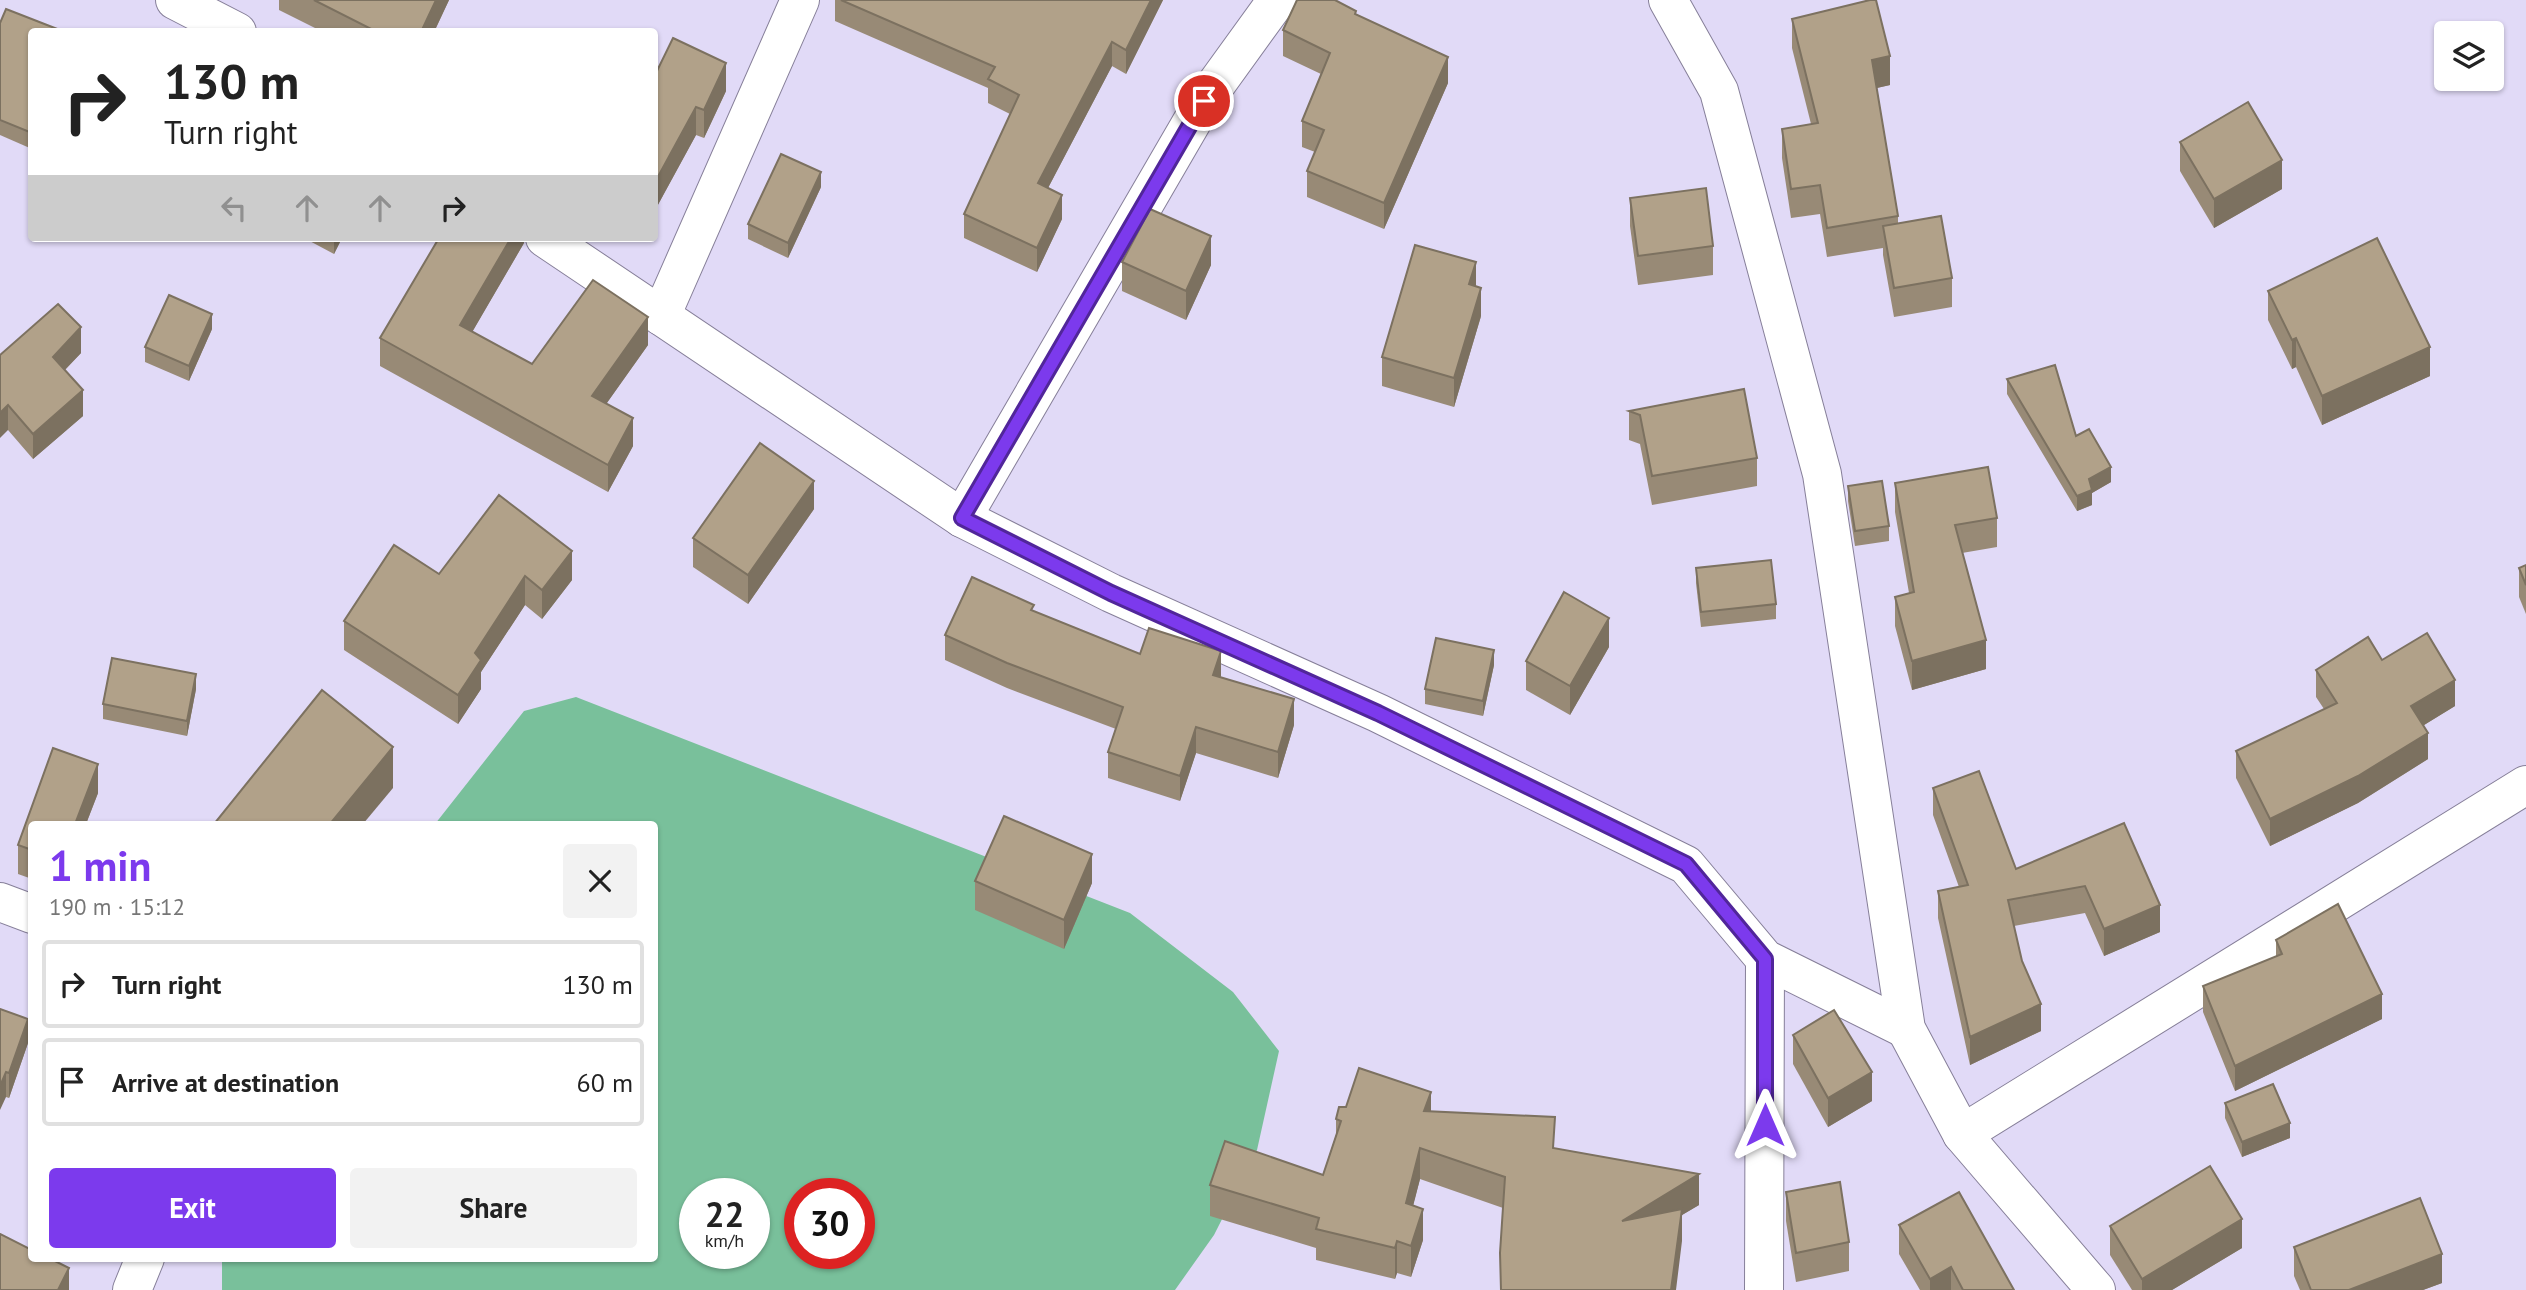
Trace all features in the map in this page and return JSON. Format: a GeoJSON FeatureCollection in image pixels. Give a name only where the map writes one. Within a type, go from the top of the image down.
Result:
{"type":"FeatureCollection","features":[{"type":"Feature","properties":{"kind":"street"},"geometry":{"type":"LineString","coordinates":[[175,0],[230,17]]}},
{"type":"Feature","properties":{"kind":"street"},"geometry":{"type":"LineString","coordinates":[[661,316],[800,0]]}},
{"type":"Feature","properties":{"kind":"street"},"geometry":{"type":"LineString","coordinates":[[962,518],[1204,101],[1277,0]]}},
{"type":"Feature","properties":{"kind":"street"},"geometry":{"type":"LineString","coordinates":[[1668,0],[1719,90],[1822,474],[1906,1029],[1962,1134],[2096,1290]]}},
{"type":"Feature","properties":{"kind":"street"},"geometry":{"type":"LineString","coordinates":[[551,242],[962,518],[1111,593],[1378,713],[1686,864],[1765,959],[1906,1029]]}},
{"type":"Feature","properties":{"kind":"street"},"geometry":{"type":"LineString","coordinates":[[1962,1134],[2526,785]]}},
{"type":"Feature","properties":{"kind":"street"},"geometry":{"type":"LineString","coordinates":[[0,902],[28,912]]}},
{"type":"Feature","properties":{"kind":"street"},"geometry":{"type":"LineString","coordinates":[[1764,1290],[1765,959]]}},
{"type":"Feature","properties":{"kind":"street"},"geometry":{"type":"LineString","coordinates":[[132,1290],[143,1262]]}},
{"type":"Feature","properties":{"kind":"green space"},"geometry":{"type":"Polygon","coordinates":[[[576,697],[1130,913],[1233,992],[1279,1051],[1257,1150],[1214,1235],[1175,1290],[222,1290],[222,1262],[658,1262],[658,821],[437,821],[524,711],[576,697]]]}},
{"type":"Feature","properties":{"kind":"building"},"geometry":{"type":"Polygon","coordinates":[[[314,0],[436,0],[423,28],[369,28],[314,0]]]}},
{"type":"Feature","properties":{"kind":"building"},"geometry":{"type":"Polygon","coordinates":[[[841,0],[1151,0],[1126,50],[1112,42],[1038,183],[1062,195],[1037,248],[964,214],[1019,95],[988,79],[995,67],[841,0]]]}},
{"type":"Feature","properties":{"kind":"building"},"geometry":{"type":"Polygon","coordinates":[[[1297,0],[1335,0],[1356,11],[1355,14],[1448,57],[1384,203],[1307,171],[1324,130],[1302,121],[1330,53],[1283,30],[1297,0]]]}},
{"type":"Feature","properties":{"kind":"building"},"geometry":{"type":"Polygon","coordinates":[[[1876,0],[1890,56],[1872,60],[1898,216],[1827,228],[1820,185],[1791,189],[1782,129],[1818,123],[1792,19],[1876,0]]]}},
{"type":"Feature","properties":{"kind":"building"},"geometry":{"type":"Polygon","coordinates":[[[6,9],[55,28],[28,28],[28,131],[0,120],[0,23],[6,9]]]}},
{"type":"Feature","properties":{"kind":"building"},"geometry":{"type":"Polygon","coordinates":[[[673,38],[726,63],[704,110],[696,107],[658,177],[658,69],[673,38]]]}},
{"type":"Feature","properties":{"kind":"building"},"geometry":{"type":"Polygon","coordinates":[[[2248,102],[2282,160],[2214,199],[2180,142],[2248,102]]]}},
{"type":"Feature","properties":{"kind":"building"},"geometry":{"type":"Polygon","coordinates":[[[781,154],[821,172],[788,243],[748,224],[781,154]]]}},
{"type":"Feature","properties":{"kind":"building"},"geometry":{"type":"Polygon","coordinates":[[[1706,188],[1713,246],[1638,256],[1630,198],[1706,188]]]}},
{"type":"Feature","properties":{"kind":"building"},"geometry":{"type":"Polygon","coordinates":[[[1150,209],[1211,236],[1186,291],[1122,262],[1150,209]]]}},
{"type":"Feature","properties":{"kind":"building"},"geometry":{"type":"Polygon","coordinates":[[[1941,216],[1952,278],[1894,288],[1883,226],[1941,216]]]}},
{"type":"Feature","properties":{"kind":"building"},"geometry":{"type":"Polygon","coordinates":[[[2377,238],[2430,347],[2322,396],[2296,338],[2292,340],[2268,291],[2377,238]]]}},
{"type":"Feature","properties":{"kind":"building"},"geometry":{"type":"Polygon","coordinates":[[[437,242],[509,242],[460,325],[532,364],[593,280],[648,317],[592,396],[633,418],[608,465],[380,338],[437,242]]]}},
{"type":"Feature","properties":{"kind":"building"},"geometry":{"type":"Polygon","coordinates":[[[1415,245],[1476,262],[1469,284],[1481,288],[1454,378],[1382,357],[1415,245]]]}},
{"type":"Feature","properties":{"kind":"building"},"geometry":{"type":"Polygon","coordinates":[[[169,295],[212,314],[189,366],[145,347],[169,295]]]}},
{"type":"Feature","properties":{"kind":"building"},"geometry":{"type":"Polygon","coordinates":[[[58,304],[81,327],[53,357],[83,390],[33,434],[8,405],[0,413],[0,355],[58,304]]]}},
{"type":"Feature","properties":{"kind":"building"},"geometry":{"type":"Polygon","coordinates":[[[2055,365],[2076,436],[2089,429],[2111,467],[2089,479],[2092,490],[2077,496],[2007,379],[2055,365]]]}},
{"type":"Feature","properties":{"kind":"building"},"geometry":{"type":"Polygon","coordinates":[[[1744,389],[1757,458],[1652,476],[1640,415],[1629,411],[1744,389]]]}},
{"type":"Feature","properties":{"kind":"building"},"geometry":{"type":"Polygon","coordinates":[[[760,443],[814,481],[748,575],[693,538],[760,443]]]}},
{"type":"Feature","properties":{"kind":"building"},"geometry":{"type":"Polygon","coordinates":[[[1988,467],[1997,518],[1955,525],[1986,640],[1912,661],[1895,597],[1914,592],[1895,483],[1988,467]]]}},
{"type":"Feature","properties":{"kind":"building"},"geometry":{"type":"Polygon","coordinates":[[[1882,481],[1889,526],[1855,531],[1848,486],[1882,481]]]}},
{"type":"Feature","properties":{"kind":"building"},"geometry":{"type":"Polygon","coordinates":[[[499,495],[572,551],[542,590],[525,576],[475,653],[481,660],[458,695],[344,621],[394,545],[439,574],[499,495]]]}},
{"type":"Feature","properties":{"kind":"building"},"geometry":{"type":"Polygon","coordinates":[[[1771,560],[1776,604],[1701,612],[1696,568],[1771,560]]]}},
{"type":"Feature","properties":{"kind":"building"},"geometry":{"type":"Polygon","coordinates":[[[2526,565],[2526,585],[2519,568],[2526,565]]]}},
{"type":"Feature","properties":{"kind":"building"},"geometry":{"type":"Polygon","coordinates":[[[972,577],[1034,605],[1031,610],[1140,654],[1149,628],[1221,651],[1213,675],[1294,699],[1278,752],[1196,727],[1180,776],[1108,752],[1123,707],[1007,663],[945,635],[972,577]]]}},
{"type":"Feature","properties":{"kind":"building"},"geometry":{"type":"Polygon","coordinates":[[[1564,592],[1609,618],[1570,686],[1526,661],[1564,592]]]}},
{"type":"Feature","properties":{"kind":"building"},"geometry":{"type":"Polygon","coordinates":[[[2427,633],[2455,680],[2411,706],[2428,733],[2358,776],[2270,819],[2236,751],[2337,703],[2316,670],[2368,637],[2382,660],[2427,633]]]}},
{"type":"Feature","properties":{"kind":"building"},"geometry":{"type":"Polygon","coordinates":[[[1436,638],[1494,650],[1483,701],[1425,689],[1436,638]]]}},
{"type":"Feature","properties":{"kind":"building"},"geometry":{"type":"Polygon","coordinates":[[[112,658],[196,674],[187,721],[103,704],[112,658]]]}},
{"type":"Feature","properties":{"kind":"building"},"geometry":{"type":"Polygon","coordinates":[[[322,690],[393,747],[332,821],[216,821],[322,690]]]}},
{"type":"Feature","properties":{"kind":"building"},"geometry":{"type":"Polygon","coordinates":[[[53,748],[98,764],[76,821],[28,821],[28,849],[18,845],[53,748]]]}},
{"type":"Feature","properties":{"kind":"building"},"geometry":{"type":"Polygon","coordinates":[[[1979,771],[2016,869],[2124,823],[2160,905],[2104,929],[2085,886],[2008,900],[2022,961],[2041,1004],[1970,1037],[1938,891],[1968,885],[1933,788],[1979,771]]]}},
{"type":"Feature","properties":{"kind":"building"},"geometry":{"type":"Polygon","coordinates":[[[1004,816],[1092,854],[1064,920],[975,881],[1004,816]]]}},
{"type":"Feature","properties":{"kind":"building"},"geometry":{"type":"Polygon","coordinates":[[[2338,904],[2382,994],[2235,1066],[2203,986],[2282,954],[2276,940],[2338,904]]]}},
{"type":"Feature","properties":{"kind":"building"},"geometry":{"type":"Polygon","coordinates":[[[0,1009],[28,1019],[9,1073],[6,1072],[0,1086],[0,1009]]]}},
{"type":"Feature","properties":{"kind":"building"},"geometry":{"type":"Polygon","coordinates":[[[1834,1010],[1872,1072],[1828,1098],[1793,1035],[1834,1010]]]}},
{"type":"Feature","properties":{"kind":"building"},"geometry":{"type":"Polygon","coordinates":[[[1359,1068],[1431,1092],[1424,1111],[1555,1117],[1553,1148],[1699,1174],[1622,1221],[1682,1209],[1671,1290],[1501,1290],[1500,1253],[1505,1177],[1420,1148],[1406,1203],[1423,1209],[1411,1246],[1397,1241],[1395,1248],[1316,1229],[1319,1218],[1210,1185],[1225,1141],[1323,1175],[1341,1121],[1336,1119],[1339,1107],[1346,1107],[1359,1068]]]}},
{"type":"Feature","properties":{"kind":"building"},"geometry":{"type":"Polygon","coordinates":[[[2273,1084],[2290,1123],[2242,1142],[2225,1103],[2273,1084]]]}},
{"type":"Feature","properties":{"kind":"building"},"geometry":{"type":"Polygon","coordinates":[[[2210,1166],[2242,1219],[2142,1279],[2110,1226],[2210,1166]]]}},
{"type":"Feature","properties":{"kind":"building"},"geometry":{"type":"Polygon","coordinates":[[[1840,1182],[1849,1242],[1796,1253],[1786,1192],[1840,1182]]]}},
{"type":"Feature","properties":{"kind":"building"},"geometry":{"type":"Polygon","coordinates":[[[1959,1192],[2014,1290],[1963,1290],[1951,1267],[1930,1279],[1899,1225],[1959,1192]]]}},
{"type":"Feature","properties":{"kind":"building"},"geometry":{"type":"Polygon","coordinates":[[[2420,1198],[2442,1254],[2349,1290],[2311,1290],[2294,1247],[2420,1198]]]}},
{"type":"Feature","properties":{"kind":"building"},"geometry":{"type":"Polygon","coordinates":[[[0,1234],[28,1248],[28,1262],[57,1262],[69,1268],[58,1290],[0,1290],[0,1234]]]}},
{"type":"Feature","properties":{"kind":"route"},"geometry":{"type":"LineString","coordinates":[[1204,101],[962,518],[1111,593],[1378,713],[1686,864],[1765,959],[1765,1125]]}}]}
